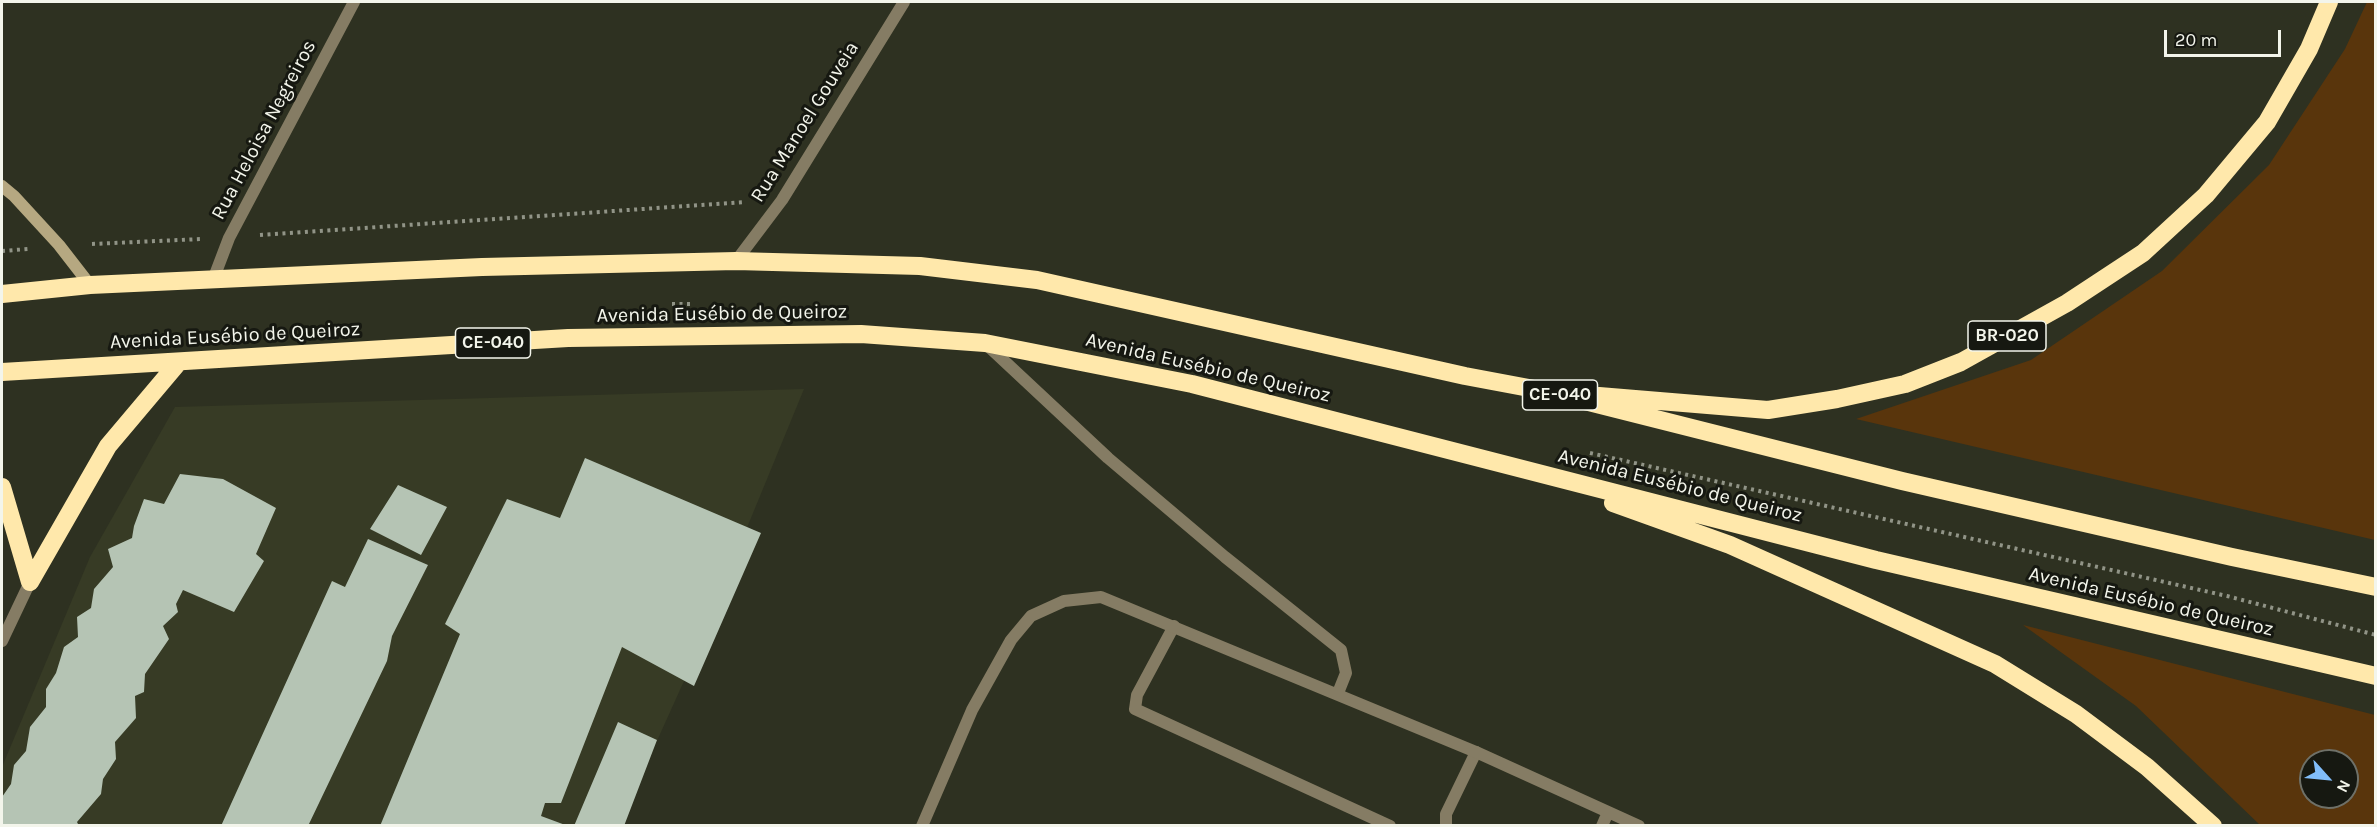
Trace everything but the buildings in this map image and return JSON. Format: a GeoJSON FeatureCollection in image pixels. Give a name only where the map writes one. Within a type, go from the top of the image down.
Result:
{"type":"FeatureCollection","features":[{"type":"Feature","properties":{"kind":"highway","name":"BR-020"},"geometry":{"type":"LineString","coordinates":[[1545,391],[1768,410],[1837,399],[1905,384],[1961,362],[2067,303],[2143,253],[2206,195],[2267,122],[2309,49],[2329,2]]}},
{"type":"Feature","properties":{"kind":"highway","name":"CE-040"},"geometry":{"type":"LineString","coordinates":[[2,294],[90,285],[482,267],[736,261],[920,266],[1038,280],[1465,376],[1545,391],[1924,486],[2232,557],[2376,587]]}},
{"type":"Feature","properties":{"kind":"highway","name":"Avenida Eusébio de Queiroz"},"geometry":{"type":"LineString","coordinates":[[2,372],[579,338],[861,334],[985,343],[1192,384],[1887,562],[2376,676]]}},
{"type":"Feature","properties":{"kind":"highway"},"geometry":{"type":"LineString","coordinates":[[30,582],[108,446],[178,363]]}},
{"type":"Feature","properties":{"kind":"highway"},"geometry":{"type":"LineString","coordinates":[[1519,468],[1730,545],[1995,664],[2076,714],[2147,767],[2213,825]]}},
{"type":"Feature","properties":{"kind":"highway"},"geometry":{"type":"LineString","coordinates":[[2,487],[30,582]]}},
{"type":"Feature","properties":{"kind":"street","name":"Rua Heloisa Negreiros"},"geometry":{"type":"LineString","coordinates":[[213,280],[229,238],[354,2]]}},
{"type":"Feature","properties":{"kind":"street","name":"Rua Manoel Gouveia"},"geometry":{"type":"LineString","coordinates":[[736,261],[782,200],[904,2]]}},
{"type":"Feature","properties":{"kind":"street"},"geometry":{"type":"LineString","coordinates":[[2,186],[59,245],[90,285]]}},
{"type":"Feature","properties":{"kind":"street"},"geometry":{"type":"LineString","coordinates":[[985,343],[1108,458],[1225,557],[1341,650],[1346,673],[1338,693]]}},
{"type":"Feature","properties":{"kind":"street"},"geometry":{"type":"LineString","coordinates":[[2,641],[30,582]]}},
{"type":"Feature","properties":{"kind":"street"},"geometry":{"type":"LineString","coordinates":[[922,825],[972,710],[1011,640],[1031,616],[1064,601],[1101,597],[1338,693],[1639,825]]}},
{"type":"Feature","properties":{"kind":"street"},"geometry":{"type":"LineString","coordinates":[[1174,626],[1137,695],[1135,709],[1390,825]]}},
{"type":"Feature","properties":{"kind":"street"},"geometry":{"type":"LineString","coordinates":[[1446,825],[1446,814],[1476,752]]}},
{"type":"Feature","properties":{"kind":"street"},"geometry":{"type":"LineString","coordinates":[[1602,825],[1608,812]]}},
{"type":"Feature","properties":{"kind":"path"},"geometry":{"type":"LineString","coordinates":[[2,251],[59,245],[229,238],[782,200]]}},
{"type":"Feature","properties":{"kind":"shaded area"},"geometry":{"type":"Polygon","coordinates":[[[2367,2],[2376,2],[2375,540],[1856,419],[2031,360],[2162,271],[2269,165],[2345,49],[2367,2]]]}},
{"type":"Feature","properties":{"kind":"shaded area"},"geometry":{"type":"Polygon","coordinates":[[[804,389],[684,681],[619,825],[2,826],[2,767],[90,557],[175,407],[804,389]]]}},
{"type":"Feature","properties":{"kind":"shaded area"},"geometry":{"type":"Polygon","coordinates":[[[2023,625],[2375,715],[2375,825],[2260,825],[2136,706],[2023,625]]]}}]}
